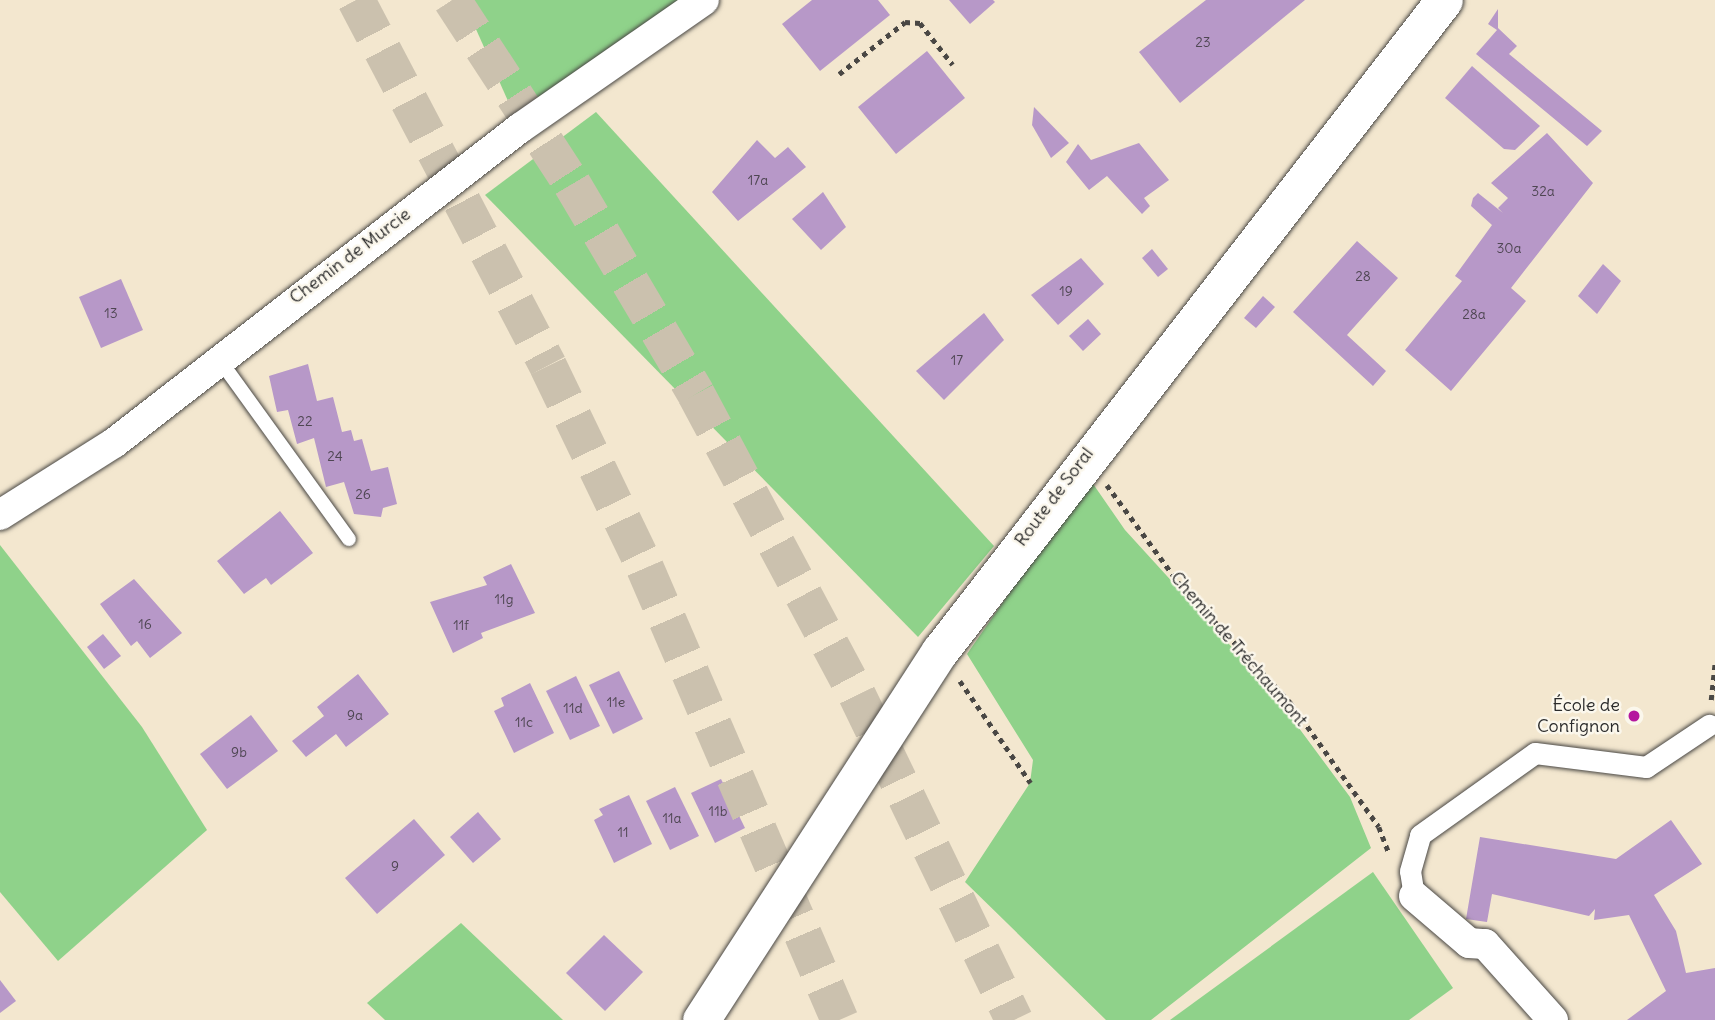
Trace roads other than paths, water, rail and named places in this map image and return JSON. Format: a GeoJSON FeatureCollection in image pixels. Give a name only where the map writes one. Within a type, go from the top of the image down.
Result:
{"type":"FeatureCollection","features":[{"type":"Feature","properties":{"kind":"street","name":"Chemin de Murcie"},"geometry":{"type":"LineString","coordinates":[[0,514],[114,443],[520,128],[704,0]]}},
{"type":"Feature","properties":{"kind":"street","name":"Route de Soral"},"geometry":{"type":"LineString","coordinates":[[701,1020],[940,651],[1083,459],[1444,0]]}},
{"type":"Feature","properties":{"kind":"street"},"geometry":{"type":"LineString","coordinates":[[1553,1020],[1485,944],[1469,943],[1414,896],[1410,871],[1420,835],[1535,753],[1646,767],[1709,726]]}},
{"type":"Feature","properties":{"kind":"lane"},"geometry":{"type":"LineString","coordinates":[[219,359],[349,538]]}},
{"type":"Feature","properties":{"kind":"tunnel"},"geometry":{"type":"LineString","coordinates":[[356,0],[548,366],[645,568],[840,1020]]}},
{"type":"Feature","properties":{"kind":"tunnel"},"geometry":{"type":"LineString","coordinates":[[452,0],[572,184],[696,394],[857,695],[1014,1020]]}},
{"type":"Feature","properties":{"kind":"place","name":"École de Confignon"},"geometry":{"type":"Point","coordinates":[1634,716]}}]}
